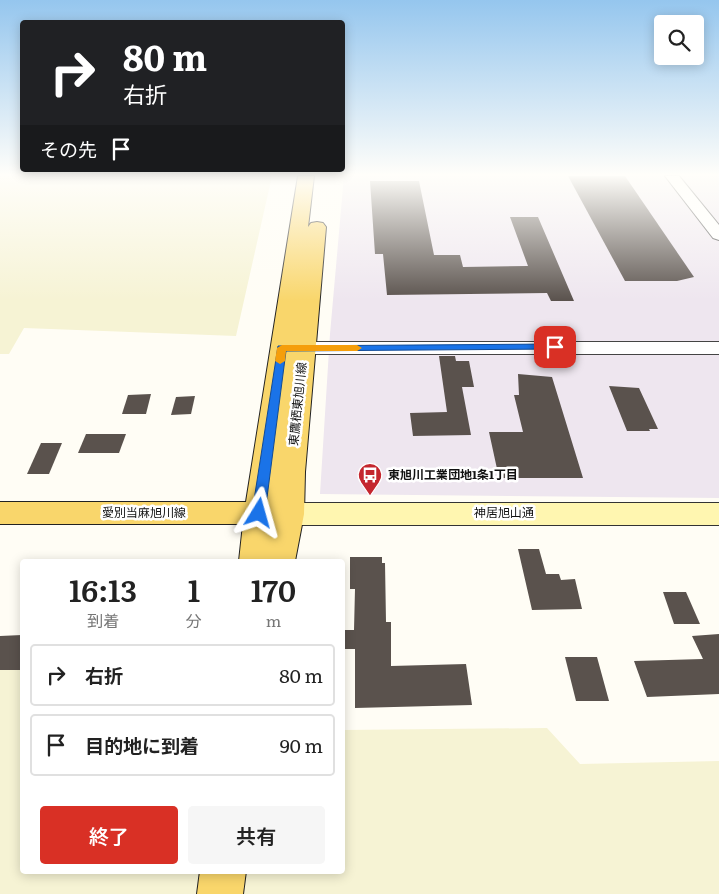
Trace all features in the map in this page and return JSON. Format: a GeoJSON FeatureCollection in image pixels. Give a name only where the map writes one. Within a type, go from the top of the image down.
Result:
{"type":"FeatureCollection","features":[{"type":"Feature","properties":{"kind":"main road","name":"東鷹栖東旭川線"},"geometry":{"type":"LineString","coordinates":[[274,513],[293,348],[303,218]]}},
{"type":"Feature","properties":{"kind":"main road","name":"東鷹栖東旭川線"},"geometry":{"type":"LineString","coordinates":[[293,348],[315,218]]}},
{"type":"Feature","properties":{"kind":"main road","name":"愛別当麻旭川線"},"geometry":{"type":"LineString","coordinates":[[0,513],[274,513]]}},
{"type":"Feature","properties":{"kind":"main road","name":"神居旭山通"},"geometry":{"type":"LineString","coordinates":[[274,513],[719,514]]}},
{"type":"Feature","properties":{"kind":"main road"},"geometry":{"type":"LineString","coordinates":[[256,559],[274,513]]}},
{"type":"Feature","properties":{"kind":"main road"},"geometry":{"type":"LineString","coordinates":[[274,513],[279,559]]}},
{"type":"Feature","properties":{"kind":"main road"},"geometry":{"type":"LineString","coordinates":[[220,894],[223,874]]}},
{"type":"Feature","properties":{"kind":"street"},"geometry":{"type":"LineString","coordinates":[[705,218],[719,235]]}},
{"type":"Feature","properties":{"kind":"street"},"geometry":{"type":"LineString","coordinates":[[293,348],[719,348]]}},
{"type":"Feature","properties":{"kind":"shaded area"},"geometry":{"type":"Polygon","coordinates":[[[0,218],[263,218],[236,336],[24,328],[9,354],[0,354],[0,218]]]}},
{"type":"Feature","properties":{"kind":"shaded area"},"geometry":{"type":"Polygon","coordinates":[[[340,218],[719,218],[719,498],[320,494],[330,334],[340,218]]]}},
{"type":"Feature","properties":{"kind":"shaded area"},"geometry":{"type":"Polygon","coordinates":[[[0,652],[20,653],[20,874],[345,874],[345,730],[547,728],[580,764],[719,761],[719,894],[0,894],[0,652]]]}},
{"type":"Feature","properties":{"kind":"building"},"geometry":{"type":"Polygon","coordinates":[[[373,218],[426,218],[434,255],[460,255],[463,267],[528,266],[510,218],[538,218],[574,301],[551,301],[547,293],[387,295],[383,254],[375,254],[373,218]]]}},
{"type":"Feature","properties":{"kind":"building"},"geometry":{"type":"Polygon","coordinates":[[[591,218],[654,218],[694,277],[677,281],[625,281],[591,218]]]}},
{"type":"Feature","properties":{"kind":"building"},"geometry":{"type":"Polygon","coordinates":[[[439,356],[455,356],[456,361],[469,361],[474,387],[462,387],[471,435],[413,436],[410,413],[447,412],[439,356]]]}},
{"type":"Feature","properties":{"kind":"building"},"geometry":{"type":"Polygon","coordinates":[[[518,374],[552,377],[583,478],[499,478],[489,432],[523,432],[514,395],[519,395],[518,374]]]}},
{"type":"Feature","properties":{"kind":"building"},"geometry":{"type":"Polygon","coordinates":[[[609,386],[639,388],[658,429],[627,431],[609,386]]]}},
{"type":"Feature","properties":{"kind":"building"},"geometry":{"type":"Polygon","coordinates":[[[151,394],[146,414],[122,414],[128,395],[151,394]]]}},
{"type":"Feature","properties":{"kind":"building"},"geometry":{"type":"Polygon","coordinates":[[[195,396],[191,414],[171,415],[176,397],[195,396]]]}},
{"type":"Feature","properties":{"kind":"building"},"geometry":{"type":"Polygon","coordinates":[[[86,434],[126,434],[119,453],[78,453],[86,434]]]}},
{"type":"Feature","properties":{"kind":"building"},"geometry":{"type":"Polygon","coordinates":[[[41,443],[62,443],[49,474],[27,474],[41,443]]]}},
{"type":"Feature","properties":{"kind":"building"},"geometry":{"type":"Polygon","coordinates":[[[518,549],[539,549],[546,574],[559,574],[561,580],[575,579],[582,609],[532,610],[518,549]]]}},
{"type":"Feature","properties":{"kind":"building"},"geometry":{"type":"Polygon","coordinates":[[[350,557],[382,557],[382,563],[385,563],[386,622],[391,622],[391,666],[466,664],[472,705],[355,708],[355,649],[345,649],[345,630],[354,630],[355,589],[350,589],[350,557]]]}},
{"type":"Feature","properties":{"kind":"building"},"geometry":{"type":"Polygon","coordinates":[[[663,592],[686,592],[700,624],[674,624],[663,592]]]}},
{"type":"Feature","properties":{"kind":"building"},"geometry":{"type":"Polygon","coordinates":[[[719,634],[719,694],[647,697],[634,661],[703,659],[692,636],[719,634]]]}},
{"type":"Feature","properties":{"kind":"building"},"geometry":{"type":"Polygon","coordinates":[[[20,635],[20,670],[0,670],[0,636],[20,635]]]}},
{"type":"Feature","properties":{"kind":"building"},"geometry":{"type":"Polygon","coordinates":[[[565,657],[597,657],[609,701],[576,701],[565,657]]]}},
{"type":"Feature","properties":{"kind":"slow traffic"},"geometry":{"type":"LineString","coordinates":[[280,361],[282,348],[357,348]]}},
{"type":"Feature","properties":{"kind":"place","name":"東旭川工業団地1条1丁目"},"geometry":{"type":"Point","coordinates":[370,496]}},
{"type":"Feature","properties":{"kind":"route"},"geometry":{"type":"LineString","coordinates":[[259,513],[282,348],[555,347]]}}]}
